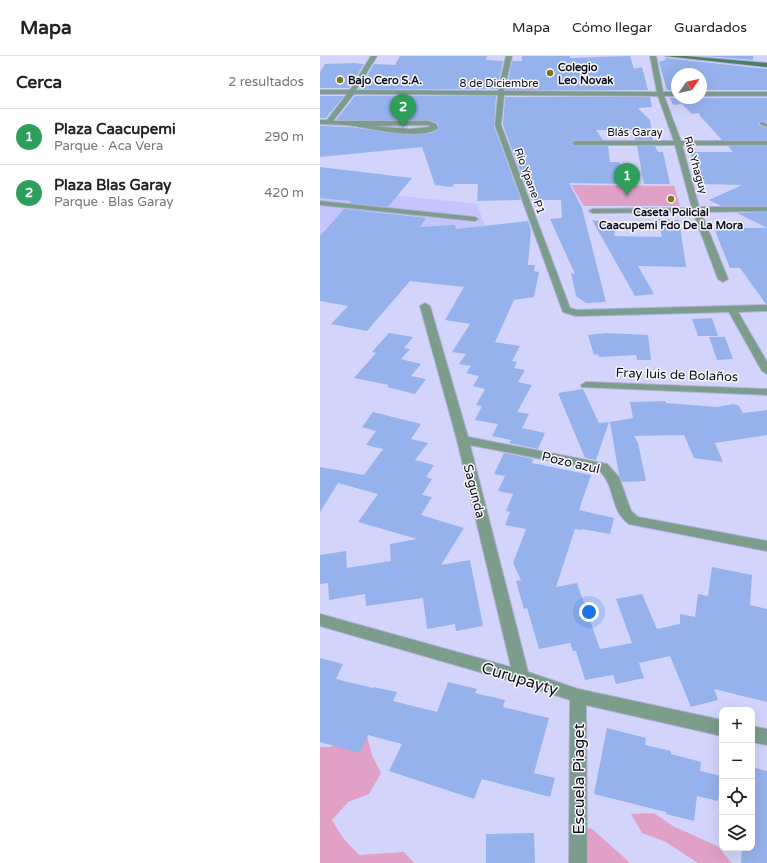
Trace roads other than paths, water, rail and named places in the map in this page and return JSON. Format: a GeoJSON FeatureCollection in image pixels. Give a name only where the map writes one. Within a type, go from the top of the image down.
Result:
{"type":"FeatureCollection","features":[{"type":"Feature","properties":{"kind":"main road"},"geometry":{"type":"LineString","coordinates":[[668,56],[767,65]]}},
{"type":"Feature","properties":{"kind":"street"},"geometry":{"type":"LineString","coordinates":[[329,122],[352,92],[362,73],[374,56]]}},
{"type":"Feature","properties":{"kind":"street","name":"Río Ypane P1"},"geometry":{"type":"LineString","coordinates":[[509,56],[501,93],[498,125],[566,310],[576,313],[732,309]]}},
{"type":"Feature","properties":{"kind":"street","name":"Río Yhaguy"},"geometry":{"type":"LineString","coordinates":[[653,56],[660,94],[678,143],[696,209],[723,279]]}},
{"type":"Feature","properties":{"kind":"street","name":"8 de Diciembre"},"geometry":{"type":"LineString","coordinates":[[320,92],[671,94]]}},
{"type":"Feature","properties":{"kind":"street"},"geometry":{"type":"LineString","coordinates":[[707,94],[767,94]]}},
{"type":"Feature","properties":{"kind":"street"},"geometry":{"type":"LineString","coordinates":[[320,122],[353,124],[429,123],[434,125],[435,128],[425,131],[368,128],[353,124]]}},
{"type":"Feature","properties":{"kind":"street","name":"Blás Garay"},"geometry":{"type":"LineString","coordinates":[[575,143],[767,143]]}},
{"type":"Feature","properties":{"kind":"street"},"geometry":{"type":"LineString","coordinates":[[593,211],[767,209]]}},
{"type":"Feature","properties":{"kind":"street","name":"Sagunda"},"geometry":{"type":"LineString","coordinates":[[424,306],[463,440],[521,677]]}},
{"type":"Feature","properties":{"kind":"street"},"geometry":{"type":"LineString","coordinates":[[767,308],[732,309],[767,370]]}},
{"type":"Feature","properties":{"kind":"street","name":"Fray luis de Bolaños"},"geometry":{"type":"LineString","coordinates":[[586,385],[767,392]]}},
{"type":"Feature","properties":{"kind":"street","name":"Pozo azul"},"geometry":{"type":"LineString","coordinates":[[463,440],[603,467],[613,477],[625,514],[634,521],[767,546]]}},
{"type":"Feature","properties":{"kind":"street","name":"Curupayty"},"geometry":{"type":"LineString","coordinates":[[320,620],[521,677],[578,696],[719,727]]}},
{"type":"Feature","properties":{"kind":"street","name":"Escuela Piaget"},"geometry":{"type":"LineString","coordinates":[[578,696],[578,863]]}},
{"type":"Feature","properties":{"kind":"street"},"geometry":{"type":"LineString","coordinates":[[755,735],[767,738]]}},
{"type":"Feature","properties":{"kind":"lane"},"geometry":{"type":"LineString","coordinates":[[762,123],[767,126]]}},
{"type":"Feature","properties":{"kind":"lane"},"geometry":{"type":"LineString","coordinates":[[320,203],[475,219]]}},
{"type":"Feature","properties":{"kind":"place","name":"Colegio Leo Novak"},"geometry":{"type":"Point","coordinates":[550,73]}},
{"type":"Feature","properties":{"kind":"place","name":"Bajo Cero S.A."},"geometry":{"type":"Point","coordinates":[340,80]}},
{"type":"Feature","properties":{"kind":"place","name":"Plaza Blas Garay"},"geometry":{"type":"Point","coordinates":[403,127]}},
{"type":"Feature","properties":{"kind":"place","name":"Plaza Caacupemi"},"geometry":{"type":"Point","coordinates":[627,196]}},
{"type":"Feature","properties":{"kind":"place","name":"Caseta Policial Caacupemi Fdo De La Mora"},"geometry":{"type":"Point","coordinates":[671,199]}}]}
